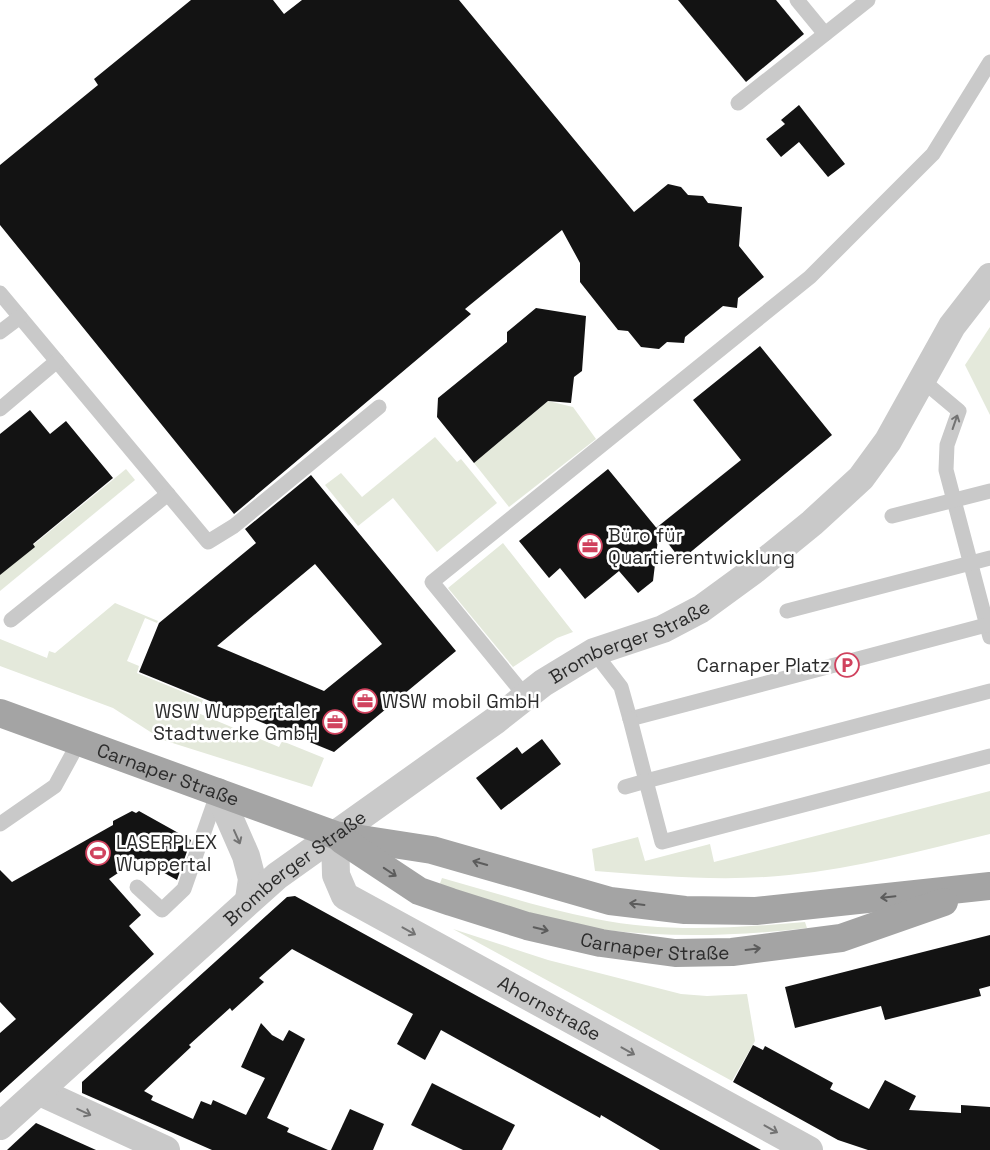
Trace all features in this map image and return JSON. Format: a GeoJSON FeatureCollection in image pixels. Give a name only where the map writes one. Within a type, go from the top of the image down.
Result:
{"type":"FeatureCollection","features":[{"type":"Feature","properties":{"kind":"main road","name":"Carnaper Straße"},"geometry":{"type":"LineString","coordinates":[[0,713],[335,835],[432,850],[610,901],[685,910],[756,911],[989,886]]}},
{"type":"Feature","properties":{"kind":"main road","name":"Carnaper Straße"},"geometry":{"type":"LineString","coordinates":[[335,835],[419,890],[451,902],[527,926],[601,943],[675,953],[732,952],[842,938],[989,886]]}},
{"type":"Feature","properties":{"kind":"street","name":"Bromberger Straße"},"geometry":{"type":"LineString","coordinates":[[0,1126],[40,1092],[249,899],[335,835],[544,683],[594,652],[662,629],[701,609],[753,571],[812,523],[860,478],[888,441],[952,326],[990,276]]}},
{"type":"Feature","properties":{"kind":"street"},"geometry":{"type":"LineString","coordinates":[[218,792],[246,856],[252,879],[249,899]]}},
{"type":"Feature","properties":{"kind":"street","name":"Ahornstraße"},"geometry":{"type":"LineString","coordinates":[[335,835],[336,875],[345,896],[809,1150]]}},
{"type":"Feature","properties":{"kind":"street"},"geometry":{"type":"LineString","coordinates":[[40,1092],[166,1150]]}},
{"type":"Feature","properties":{"kind":"lane"},"geometry":{"type":"LineString","coordinates":[[797,0],[825,34]]}},
{"type":"Feature","properties":{"kind":"lane"},"geometry":{"type":"LineString","coordinates":[[738,103],[868,0]]}},
{"type":"Feature","properties":{"kind":"lane"},"geometry":{"type":"LineString","coordinates":[[526,697],[432,582],[810,277],[933,154],[990,62]]}},
{"type":"Feature","properties":{"kind":"lane"},"geometry":{"type":"LineString","coordinates":[[0,293],[208,542],[234,526],[380,407]]}},
{"type":"Feature","properties":{"kind":"lane"},"geometry":{"type":"LineString","coordinates":[[0,332],[20,316]]}},
{"type":"Feature","properties":{"kind":"lane"},"geometry":{"type":"LineString","coordinates":[[0,409],[57,361]]}},
{"type":"Feature","properties":{"kind":"lane"},"geometry":{"type":"LineString","coordinates":[[630,719],[989,629],[946,470],[947,445],[959,411],[922,380]]}},
{"type":"Feature","properties":{"kind":"lane"},"geometry":{"type":"LineString","coordinates":[[892,516],[990,491]]}},
{"type":"Feature","properties":{"kind":"lane"},"geometry":{"type":"LineString","coordinates":[[10,620],[168,494]]}},
{"type":"Feature","properties":{"kind":"lane"},"geometry":{"type":"LineString","coordinates":[[787,610],[990,558]]}},
{"type":"Feature","properties":{"kind":"lane"},"geometry":{"type":"LineString","coordinates":[[594,652],[621,687],[662,842],[990,756]]}},
{"type":"Feature","properties":{"kind":"lane"},"geometry":{"type":"LineString","coordinates":[[625,787],[990,691]]}},
{"type":"Feature","properties":{"kind":"lane"},"geometry":{"type":"LineString","coordinates":[[0,824],[55,786],[78,742]]}},
{"type":"Feature","properties":{"kind":"lane"},"geometry":{"type":"LineString","coordinates":[[137,887],[162,910],[184,889],[218,792]]}},
{"type":"Feature","properties":{"kind":"shaded area"},"geometry":{"type":"Polygon","coordinates":[[[990,327],[990,415],[965,365],[990,327]]]}},
{"type":"Feature","properties":{"kind":"shaded area"},"geometry":{"type":"Polygon","coordinates":[[[548,401],[573,407],[596,439],[509,507],[474,463],[548,401]]]}},
{"type":"Feature","properties":{"kind":"shaded area"},"geometry":{"type":"Polygon","coordinates":[[[435,437],[457,462],[461,459],[497,503],[437,552],[393,498],[358,526],[325,485],[341,473],[362,497],[435,437]]]}},
{"type":"Feature","properties":{"kind":"shaded area"},"geometry":{"type":"Polygon","coordinates":[[[126,469],[135,480],[0,591],[0,572],[126,469]]]}},
{"type":"Feature","properties":{"kind":"shaded area"},"geometry":{"type":"Polygon","coordinates":[[[503,543],[573,632],[557,638],[513,667],[448,588],[503,543]]]}},
{"type":"Feature","properties":{"kind":"shaded area"},"geometry":{"type":"Polygon","coordinates":[[[115,603],[158,621],[157,623],[145,618],[127,661],[139,666],[137,673],[203,700],[198,713],[279,747],[282,741],[324,758],[312,787],[163,740],[113,708],[0,666],[0,639],[47,658],[49,651],[55,653],[115,603]]]}},
{"type":"Feature","properties":{"kind":"shaded area"},"geometry":{"type":"Polygon","coordinates":[[[990,791],[990,834],[865,863],[789,875],[740,878],[692,878],[595,871],[592,849],[638,837],[645,861],[710,844],[714,862],[990,791]]]}},
{"type":"Feature","properties":{"kind":"shaded area"},"geometry":{"type":"Polygon","coordinates":[[[442,878],[557,910],[622,923],[674,928],[700,928],[805,922],[807,928],[706,935],[630,933],[605,930],[542,917],[439,886],[442,878]]]}},
{"type":"Feature","properties":{"kind":"shaded area"},"geometry":{"type":"Polygon","coordinates":[[[453,929],[548,960],[681,994],[707,996],[747,994],[755,1041],[732,1081],[453,929]]]}},
{"type":"Feature","properties":{"kind":"building"},"geometry":{"type":"Polygon","coordinates":[[[191,0],[273,0],[284,14],[302,0],[459,0],[634,212],[668,184],[681,187],[688,195],[703,196],[708,203],[742,207],[739,246],[764,277],[738,298],[737,308],[723,306],[685,337],[684,343],[667,342],[659,349],[641,347],[628,331],[618,330],[580,282],[580,263],[562,230],[465,309],[471,314],[234,514],[0,225],[0,165],[98,85],[94,79],[191,0]]]}},
{"type":"Feature","properties":{"kind":"building"},"geometry":{"type":"Polygon","coordinates":[[[678,0],[776,0],[804,34],[746,82],[678,0]]]}},
{"type":"Feature","properties":{"kind":"building"},"geometry":{"type":"Polygon","coordinates":[[[799,105],[845,164],[828,177],[799,142],[781,157],[766,139],[785,124],[781,120],[799,105]]]}},
{"type":"Feature","properties":{"kind":"building"},"geometry":{"type":"Polygon","coordinates":[[[536,308],[586,316],[582,371],[574,377],[571,403],[548,401],[474,463],[437,417],[438,398],[507,342],[507,332],[536,308]]]}},
{"type":"Feature","properties":{"kind":"building"},"geometry":{"type":"Polygon","coordinates":[[[760,346],[832,435],[681,560],[656,528],[741,460],[693,400],[760,346]]]}},
{"type":"Feature","properties":{"kind":"building"},"geometry":{"type":"Polygon","coordinates":[[[30,410],[50,434],[66,421],[113,478],[33,544],[35,547],[0,575],[0,434],[30,410]]]}},
{"type":"Feature","properties":{"kind":"building"},"geometry":{"type":"Polygon","coordinates":[[[608,469],[659,531],[653,581],[638,593],[619,571],[585,599],[560,568],[549,578],[519,541],[608,469]]]}},
{"type":"Feature","properties":{"kind":"building"},"geometry":{"type":"Polygon","coordinates":[[[311,475],[456,651],[334,752],[139,672],[159,623],[256,543],[245,529],[311,475]],[[315,564],[217,646],[324,691],[382,644],[315,564]]]}},
{"type":"Feature","properties":{"kind":"building"},"geometry":{"type":"Polygon","coordinates":[[[542,739],[561,764],[501,810],[476,778],[517,747],[522,754],[542,739]]]}},
{"type":"Feature","properties":{"kind":"building"},"geometry":{"type":"Polygon","coordinates":[[[132,811],[136,813],[139,811],[191,840],[177,880],[139,859],[109,879],[141,915],[129,926],[154,954],[0,1093],[0,1033],[16,1019],[0,1002],[0,870],[12,882],[113,825],[113,821],[132,811]]]}},
{"type":"Feature","properties":{"kind":"building"},"geometry":{"type":"Polygon","coordinates":[[[295,896],[761,1150],[660,1150],[601,1115],[600,1118],[441,1030],[425,1060],[397,1044],[413,1014],[292,949],[259,978],[264,982],[232,1011],[230,1008],[189,1045],[191,1047],[144,1091],[153,1096],[151,1100],[193,1119],[201,1101],[211,1105],[213,1100],[246,1115],[265,1078],[241,1067],[261,1023],[272,1035],[283,1041],[289,1030],[305,1039],[267,1118],[289,1128],[287,1132],[328,1150],[212,1150],[82,1093],[82,1082],[287,897],[295,896]]]}},
{"type":"Feature","properties":{"kind":"building"},"geometry":{"type":"Polygon","coordinates":[[[990,935],[990,986],[979,989],[981,996],[885,1020],[881,1006],[795,1028],[785,987],[990,935]]]}},
{"type":"Feature","properties":{"kind":"building"},"geometry":{"type":"Polygon","coordinates":[[[753,1045],[763,1050],[765,1046],[833,1083],[830,1089],[869,1109],[885,1080],[916,1096],[909,1110],[961,1113],[961,1105],[990,1107],[990,1150],[868,1150],[838,1140],[733,1082],[753,1045]]]}},
{"type":"Feature","properties":{"kind":"building"},"geometry":{"type":"Polygon","coordinates":[[[432,1083],[515,1125],[502,1150],[463,1150],[411,1125],[432,1083]]]}},
{"type":"Feature","properties":{"kind":"building"},"geometry":{"type":"Polygon","coordinates":[[[350,1109],[384,1124],[373,1150],[331,1150],[350,1109]]]}},
{"type":"Feature","properties":{"kind":"building"},"geometry":{"type":"Polygon","coordinates":[[[36,1123],[96,1150],[7,1150],[36,1123]]]}},
{"type":"Feature","properties":{"kind":"place","name":"Büro für Quartierentwicklung"},"geometry":{"type":"Point","coordinates":[590,546]}},
{"type":"Feature","properties":{"kind":"place","name":"Carnaper Platz"},"geometry":{"type":"Point","coordinates":[847,665]}},
{"type":"Feature","properties":{"kind":"place","name":"WSW mobil GmbH"},"geometry":{"type":"Point","coordinates":[365,701]}},
{"type":"Feature","properties":{"kind":"place","name":"WSW Wuppertaler Stadtwerke GmbH"},"geometry":{"type":"Point","coordinates":[335,722]}},
{"type":"Feature","properties":{"kind":"place","name":"LASERPLEX Wuppertal"},"geometry":{"type":"Point","coordinates":[98,853]}}]}
